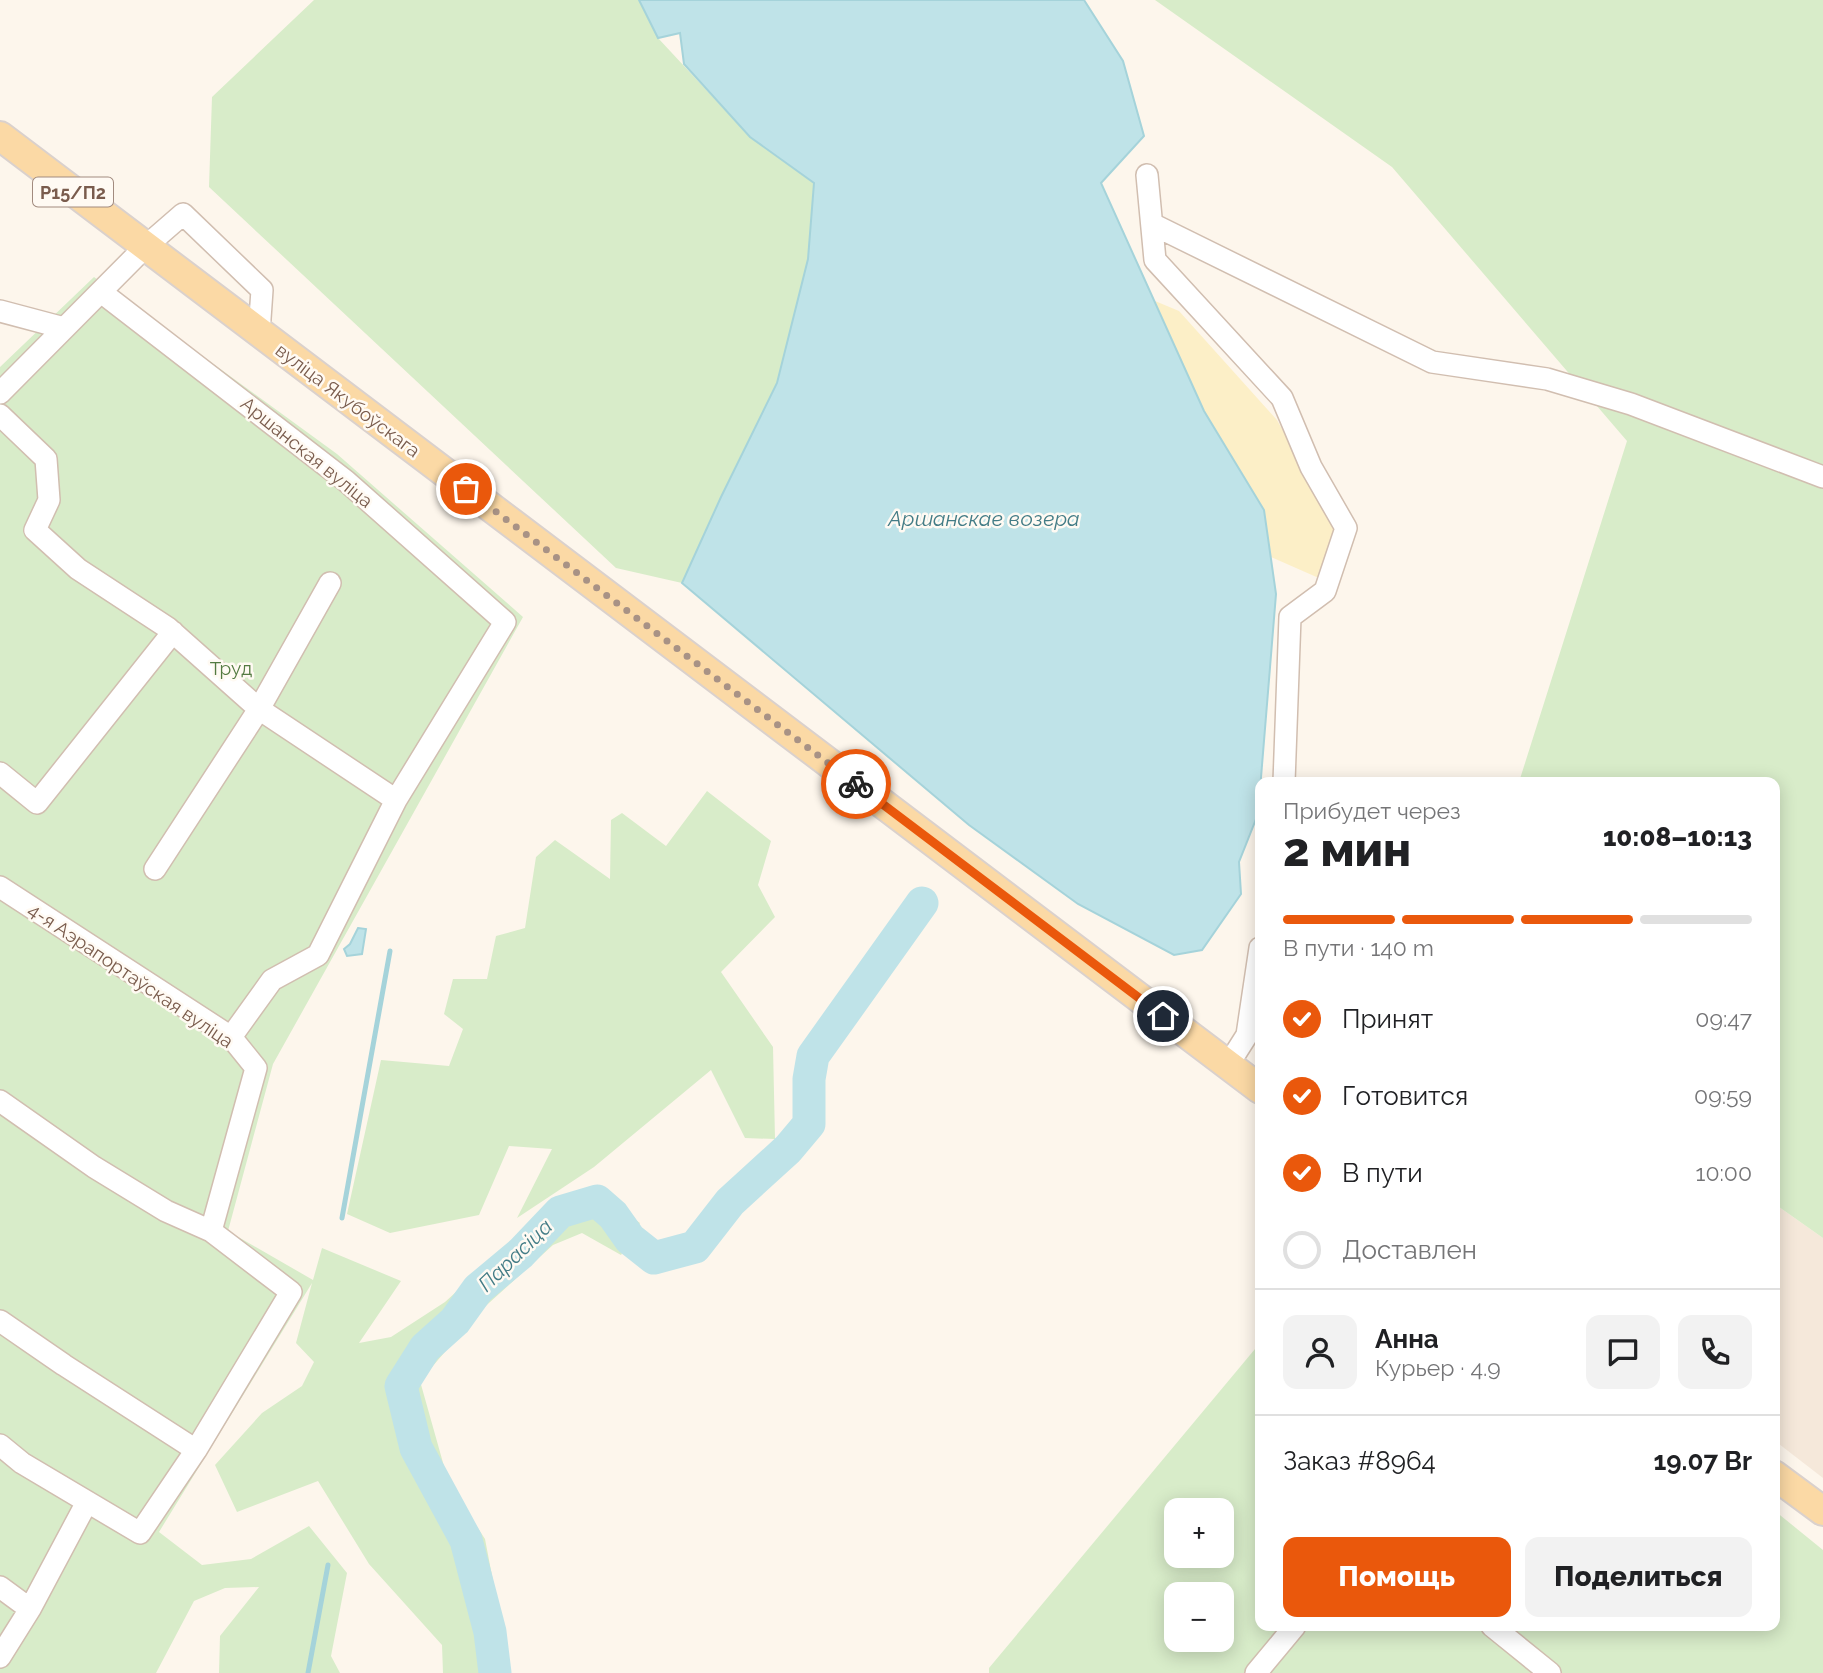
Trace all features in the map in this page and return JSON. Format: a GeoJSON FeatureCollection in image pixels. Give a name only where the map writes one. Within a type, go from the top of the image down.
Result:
{"type":"FeatureCollection","features":[{"type":"Feature","properties":{"kind":"main road","name":"Р15/П2"},"geometry":{"type":"LineString","coordinates":[[0,136],[145,247]]}},
{"type":"Feature","properties":{"kind":"main road","name":"вуліца Якубоўскага"},"geometry":{"type":"LineString","coordinates":[[145,247],[259,333]]}},
{"type":"Feature","properties":{"kind":"main road","name":"Р15/П2"},"geometry":{"type":"LineString","coordinates":[[259,333],[1255,1085]]}},
{"type":"Feature","properties":{"kind":"main road"},"geometry":{"type":"LineString","coordinates":[[1780,1479],[1823,1511]]}},
{"type":"Feature","properties":{"kind":"street"},"geometry":{"type":"LineString","coordinates":[[1147,174],[1155,260],[1282,398],[1311,467],[1346,528],[1325,591],[1290,617],[1284,777]]}},
{"type":"Feature","properties":{"kind":"street"},"geometry":{"type":"LineString","coordinates":[[0,393],[145,247],[183,214],[262,290],[259,333]]}},
{"type":"Feature","properties":{"kind":"street"},"geometry":{"type":"LineString","coordinates":[[1152,224],[1432,362],[1547,379],[1631,404],[1823,477]]}},
{"type":"Feature","properties":{"kind":"street","name":"Аршанская вуліца"},"geometry":{"type":"LineString","coordinates":[[101,292],[346,481],[505,622],[396,800]]}},
{"type":"Feature","properties":{"kind":"street"},"geometry":{"type":"LineString","coordinates":[[0,311],[64,328]]}},
{"type":"Feature","properties":{"kind":"street"},"geometry":{"type":"LineString","coordinates":[[0,415],[46,459],[49,499],[35,530],[78,569],[173,632],[259,709],[396,800],[318,955],[272,980],[231,1037]]}},
{"type":"Feature","properties":{"kind":"street"},"geometry":{"type":"LineString","coordinates":[[155,869],[259,709],[330,583]]}},
{"type":"Feature","properties":{"kind":"street"},"geometry":{"type":"LineString","coordinates":[[0,773],[37,803],[173,632]]}},
{"type":"Feature","properties":{"kind":"street","name":"4-я Аэрапортаўская вуліца"},"geometry":{"type":"LineString","coordinates":[[0,887],[231,1037],[256,1068],[211,1231]]}},
{"type":"Feature","properties":{"kind":"street"},"geometry":{"type":"LineString","coordinates":[[1228,1065],[1247,1035],[1255,981]]}},
{"type":"Feature","properties":{"kind":"street"},"geometry":{"type":"LineString","coordinates":[[0,1101],[94,1167],[166,1211],[211,1231],[291,1292],[196,1450],[140,1533],[22,1463],[0,1445]]}},
{"type":"Feature","properties":{"kind":"street"},"geometry":{"type":"LineString","coordinates":[[0,1321],[64,1366],[196,1450]]}},
{"type":"Feature","properties":{"kind":"street"},"geometry":{"type":"LineString","coordinates":[[0,1657],[30,1609],[87,1502]]}},
{"type":"Feature","properties":{"kind":"street"},"geometry":{"type":"LineString","coordinates":[[0,1587],[30,1609]]}},
{"type":"Feature","properties":{"kind":"street"},"geometry":{"type":"LineString","coordinates":[[1256,1673],[1292,1631]]}},
{"type":"Feature","properties":{"kind":"street"},"geometry":{"type":"LineString","coordinates":[[1503,1631],[1550,1673]]}},
{"type":"Feature","properties":{"kind":"shaded area"},"geometry":{"type":"Polygon","coordinates":[[[1780,1208],[1823,1238],[1823,1478],[1780,1445],[1780,1208]]]}},
{"type":"Feature","properties":{"kind":"green space"},"geometry":{"type":"Polygon","coordinates":[[[314,0],[639,0],[658,38],[750,137],[814,183],[808,259],[777,383],[682,583],[616,568],[209,187],[212,97],[314,0]]]}},
{"type":"Feature","properties":{"kind":"green space"},"geometry":{"type":"Polygon","coordinates":[[[1155,0],[1823,0],[1823,1238],[1780,1208],[1780,777],[1521,777],[1627,441],[1392,167],[1155,0]]]}},
{"type":"Feature","properties":{"kind":"green space","name":"Труд"},"geometry":{"type":"Polygon","coordinates":[[[94,277],[337,454],[523,617],[273,1064],[228,1231],[313,1280],[322,1248],[401,1281],[359,1343],[391,1337],[445,1302],[549,1207],[596,1192],[640,1223],[621,1255],[582,1233],[553,1245],[479,1312],[420,1381],[449,1484],[485,1539],[506,1649],[487,1673],[443,1673],[442,1645],[369,1564],[318,1481],[237,1512],[215,1465],[262,1413],[302,1386],[314,1362],[296,1343],[312,1283],[159,1532],[202,1565],[251,1559],[309,1526],[347,1573],[331,1656],[340,1673],[219,1673],[220,1636],[259,1587],[225,1588],[194,1601],[156,1673],[0,1673],[0,367],[94,277]]]}},
{"type":"Feature","properties":{"kind":"green space"},"geometry":{"type":"Polygon","coordinates":[[[707,791],[771,841],[758,885],[775,917],[721,972],[773,1047],[775,1139],[745,1138],[711,1070],[594,1167],[517,1218],[552,1149],[509,1146],[479,1215],[390,1233],[347,1214],[381,1060],[449,1066],[463,1029],[444,1014],[453,979],[487,979],[496,936],[525,928],[536,857],[555,840],[610,879],[611,820],[622,813],[666,846],[707,791]]]}},
{"type":"Feature","properties":{"kind":"green space"},"geometry":{"type":"Polygon","coordinates":[[[1255,1349],[1255,1631],[1780,1631],[1780,1515],[1823,1550],[1823,1673],[989,1673],[989,1668],[1255,1349]]]}},
{"type":"Feature","properties":{"kind":"sand"},"geometry":{"type":"Polygon","coordinates":[[[1155,301],[1179,311],[1277,420],[1338,530],[1321,579],[1271,557],[1264,510],[1204,411],[1155,301]]]}},
{"type":"Feature","properties":{"kind":"water","name":"Аршанскае возера"},"geometry":{"type":"Polygon","coordinates":[[[639,0],[1084,0],[1123,61],[1144,136],[1101,183],[1204,411],[1264,510],[1276,594],[1261,777],[1255,777],[1255,822],[1239,862],[1241,894],[1202,950],[1174,955],[1078,904],[969,825],[682,583],[777,383],[808,259],[814,183],[750,137],[684,64],[680,33],[658,38],[639,0]]]}},
{"type":"Feature","properties":{"kind":"water"},"geometry":{"type":"Polygon","coordinates":[[[358,928],[366,929],[362,954],[347,956],[344,949],[350,944],[358,928]]]}},
{"type":"Feature","properties":{"kind":"waterway","name":"Парасіца"},"geometry":{"type":"LineString","coordinates":[[495,1673],[490,1632],[466,1540],[416,1448],[401,1386],[425,1348],[455,1321],[478,1289],[521,1253],[560,1212],[597,1201],[613,1215],[630,1239],[654,1258],[695,1247],[730,1202],[788,1149],[809,1124],[809,1079],[813,1056],[922,903]]}},
{"type":"Feature","properties":{"kind":"waterway"},"geometry":{"type":"LineString","coordinates":[[342,1218],[390,951]]}},
{"type":"Feature","properties":{"kind":"waterway"},"geometry":{"type":"LineString","coordinates":[[308,1673],[328,1565]]}},
{"type":"Feature","properties":{"kind":"way so far"},"geometry":{"type":"LineString","coordinates":[[466,489],[856,784]]}},
{"type":"Feature","properties":{"kind":"route"},"geometry":{"type":"LineString","coordinates":[[856,784],[1163,1016]]}}]}
